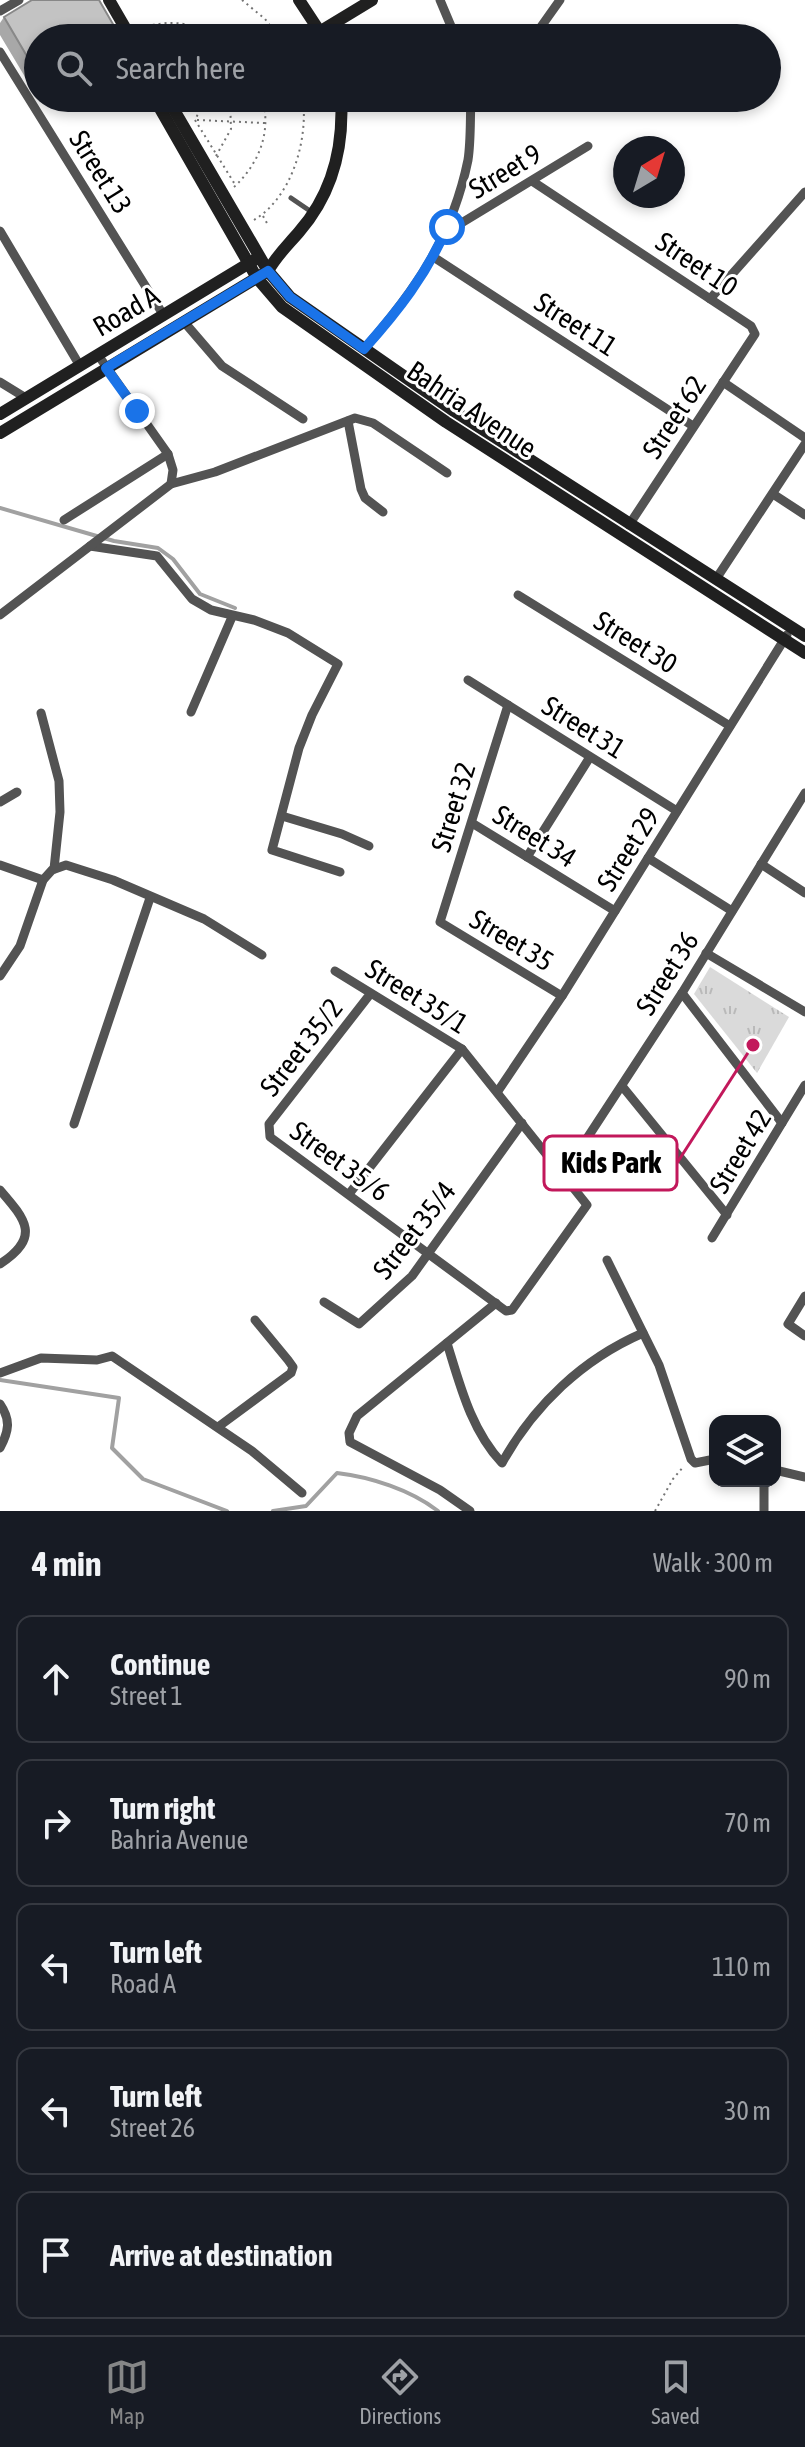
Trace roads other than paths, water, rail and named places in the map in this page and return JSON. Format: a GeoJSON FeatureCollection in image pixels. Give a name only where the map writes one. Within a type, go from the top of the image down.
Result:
{"type":"FeatureCollection","features":[{"type":"Feature","properties":{"kind":"street"},"geometry":{"type":"LineString","coordinates":[[0,11],[19,0]]}},
{"type":"Feature","properties":{"kind":"street"},"geometry":{"type":"LineString","coordinates":[[96,0],[116,24]]}},
{"type":"Feature","properties":{"kind":"street"},"geometry":{"type":"LineString","coordinates":[[109,0],[120,24]]}},
{"type":"Feature","properties":{"kind":"street"},"geometry":{"type":"LineString","coordinates":[[299,0],[315,24]]}},
{"type":"Feature","properties":{"kind":"street"},"geometry":{"type":"LineString","coordinates":[[337,24],[372,0]]}},
{"type":"Feature","properties":{"kind":"street"},"geometry":{"type":"LineString","coordinates":[[440,0],[450,24]]}},
{"type":"Feature","properties":{"kind":"street"},"geometry":{"type":"LineString","coordinates":[[543,24],[560,0]]}},
{"type":"Feature","properties":{"kind":"street","name":"Street 13"},"geometry":{"type":"LineString","coordinates":[[0,52],[24,91]]}},
{"type":"Feature","properties":{"kind":"street","name":"Street 13"},"geometry":{"type":"LineString","coordinates":[[37,112],[164,316]]}},
{"type":"Feature","properties":{"kind":"street","name":"Bahria Avenue"},"geometry":{"type":"LineString","coordinates":[[163,112],[282,307],[446,422],[805,653]]}},
{"type":"Feature","properties":{"kind":"street","name":"Bahria Avenue"},"geometry":{"type":"LineString","coordinates":[[175,112],[223,195],[254,260]]}},
{"type":"Feature","properties":{"kind":"street","name":"Road A"},"geometry":{"type":"LineString","coordinates":[[0,433],[262,274],[314,214],[329,186],[339,155],[341,112]]}},
{"type":"Feature","properties":{"kind":"street"},"geometry":{"type":"LineString","coordinates":[[364,349],[402,307],[435,258],[468,159],[470,112]]}},
{"type":"Feature","properties":{"kind":"street","name":"Street 9"},"geometry":{"type":"LineString","coordinates":[[445,233],[588,146]]}},
{"type":"Feature","properties":{"kind":"street","name":"Street 10"},"geometry":{"type":"LineString","coordinates":[[532,181],[751,326],[755,334]]}},
{"type":"Feature","properties":{"kind":"street"},"geometry":{"type":"LineString","coordinates":[[710,299],[805,192]]}},
{"type":"Feature","properties":{"kind":"street"},"geometry":{"type":"LineString","coordinates":[[0,231],[80,366]]}},
{"type":"Feature","properties":{"kind":"street","name":"Road A"},"geometry":{"type":"LineString","coordinates":[[0,414],[254,260],[278,253]]}},
{"type":"Feature","properties":{"kind":"street","name":"Street 11"},"geometry":{"type":"LineString","coordinates":[[435,258],[693,426]]}},
{"type":"Feature","properties":{"kind":"street","name":"Bahria Avenue"},"geometry":{"type":"LineString","coordinates":[[262,274],[364,349],[629,525],[805,636]]}},
{"type":"Feature","properties":{"kind":"street"},"geometry":{"type":"LineString","coordinates":[[185,323],[222,366],[303,419]]}},
{"type":"Feature","properties":{"kind":"street","name":"Street 62"},"geometry":{"type":"LineString","coordinates":[[629,525],[755,334]]}},
{"type":"Feature","properties":{"kind":"street"},"geometry":{"type":"LineString","coordinates":[[98,355],[168,454],[173,470],[171,484]]}},
{"type":"Feature","properties":{"kind":"street"},"geometry":{"type":"LineString","coordinates":[[0,382],[26,398]]}},
{"type":"Feature","properties":{"kind":"street"},"geometry":{"type":"LineString","coordinates":[[716,579],[805,441],[723,382]]}},
{"type":"Feature","properties":{"kind":"street"},"geometry":{"type":"LineString","coordinates":[[0,615],[171,484],[215,472],[355,418],[373,423],[447,473]]}},
{"type":"Feature","properties":{"kind":"street"},"geometry":{"type":"LineString","coordinates":[[348,421],[361,489],[365,498],[383,512]]}},
{"type":"Feature","properties":{"kind":"street"},"geometry":{"type":"LineString","coordinates":[[64,520],[168,454]]}},
{"type":"Feature","properties":{"kind":"street"},"geometry":{"type":"LineString","coordinates":[[773,494],[805,515]]}},
{"type":"Feature","properties":{"kind":"street"},"geometry":{"type":"LineString","coordinates":[[92,544],[157,556],[192,599],[232,617],[254,620],[288,633],[338,664],[299,748],[272,850],[340,872]]}},
{"type":"Feature","properties":{"kind":"street","name":"Street 30"},"geometry":{"type":"LineString","coordinates":[[518,595],[730,726]]}},
{"type":"Feature","properties":{"kind":"street"},"geometry":{"type":"LineString","coordinates":[[191,712],[232,617]]}},
{"type":"Feature","properties":{"kind":"street","name":"Street 29"},"geometry":{"type":"LineString","coordinates":[[498,1091],[562,996],[792,627]]}},
{"type":"Feature","properties":{"kind":"street","name":"Street 31"},"geometry":{"type":"LineString","coordinates":[[468,680],[677,811]]}},
{"type":"Feature","properties":{"kind":"street","name":"Street 32"},"geometry":{"type":"LineString","coordinates":[[440,922],[508,705]]}},
{"type":"Feature","properties":{"kind":"street"},"geometry":{"type":"LineString","coordinates":[[41,713],[59,781],[60,812],[54,869]]}},
{"type":"Feature","properties":{"kind":"street"},"geometry":{"type":"LineString","coordinates":[[527,857],[590,757]]}},
{"type":"Feature","properties":{"kind":"street"},"geometry":{"type":"LineString","coordinates":[[0,802],[17,792]]}},
{"type":"Feature","properties":{"kind":"street","name":"Street 36"},"geometry":{"type":"LineString","coordinates":[[563,1175],[682,993],[805,793]]}},
{"type":"Feature","properties":{"kind":"street"},"geometry":{"type":"LineString","coordinates":[[282,816],[342,834],[369,846]]}},
{"type":"Feature","properties":{"kind":"street","name":"Street 34"},"geometry":{"type":"LineString","coordinates":[[472,823],[615,911]]}},
{"type":"Feature","properties":{"kind":"street"},"geometry":{"type":"LineString","coordinates":[[648,858],[732,911]]}},
{"type":"Feature","properties":{"kind":"street"},"geometry":{"type":"LineString","coordinates":[[761,864],[805,893]]}},
{"type":"Feature","properties":{"kind":"street"},"geometry":{"type":"LineString","coordinates":[[0,865],[43,880]]}},
{"type":"Feature","properties":{"kind":"street"},"geometry":{"type":"LineString","coordinates":[[0,976],[20,946],[43,880],[54,869],[66,865],[113,880],[204,919],[262,955]]}},
{"type":"Feature","properties":{"kind":"street"},"geometry":{"type":"LineString","coordinates":[[74,1124],[150,898]]}},
{"type":"Feature","properties":{"kind":"street","name":"Street 35"},"geometry":{"type":"LineString","coordinates":[[440,922],[562,996]]}},
{"type":"Feature","properties":{"kind":"street"},"geometry":{"type":"LineString","coordinates":[[706,953],[805,1012]]}},
{"type":"Feature","properties":{"kind":"street","name":"Street 35/1"},"geometry":{"type":"LineString","coordinates":[[335,971],[462,1049],[587,1205],[516,1304],[506,1311]]}},
{"type":"Feature","properties":{"kind":"street","name":"Street 35/2"},"geometry":{"type":"LineString","coordinates":[[268,1130],[371,993]]}},
{"type":"Feature","properties":{"kind":"street"},"geometry":{"type":"LineString","coordinates":[[682,993],[782,1123]]}},
{"type":"Feature","properties":{"kind":"street"},"geometry":{"type":"LineString","coordinates":[[349,1194],[462,1049]]}},
{"type":"Feature","properties":{"kind":"street","name":"Street 42"},"geometry":{"type":"LineString","coordinates":[[712,1238],[805,1085]]}},
{"type":"Feature","properties":{"kind":"street"},"geometry":{"type":"LineString","coordinates":[[622,1086],[727,1215]]}},
{"type":"Feature","properties":{"kind":"street","name":"Street 35/4"},"geometry":{"type":"LineString","coordinates":[[324,1302],[359,1324],[412,1276],[522,1123]]}},
{"type":"Feature","properties":{"kind":"street","name":"Street 35/6"},"geometry":{"type":"LineString","coordinates":[[268,1130],[270,1137],[506,1311]]}},
{"type":"Feature","properties":{"kind":"street"},"geometry":{"type":"LineString","coordinates":[[0,1190],[25,1218],[26,1233],[25,1241],[0,1264]]}},
{"type":"Feature","properties":{"kind":"street"},"geometry":{"type":"LineString","coordinates":[[607,1260],[659,1365],[691,1459],[695,1463],[709,1460]]}},
{"type":"Feature","properties":{"kind":"street"},"geometry":{"type":"LineString","coordinates":[[805,1296],[788,1324],[805,1336]]}},
{"type":"Feature","properties":{"kind":"street"},"geometry":{"type":"LineString","coordinates":[[470,1511],[440,1490],[350,1442],[349,1433],[357,1416],[496,1303]]}},
{"type":"Feature","properties":{"kind":"street"},"geometry":{"type":"LineString","coordinates":[[218,1427],[291,1373],[293,1367],[255,1320]]}},
{"type":"Feature","properties":{"kind":"street"},"geometry":{"type":"LineString","coordinates":[[447,1343],[467,1408],[492,1452],[502,1463],[519,1432],[554,1393],[605,1349],[643,1333]]}},
{"type":"Feature","properties":{"kind":"street"},"geometry":{"type":"LineString","coordinates":[[0,1373],[41,1358],[97,1360],[112,1356],[218,1427],[302,1493]]}},
{"type":"Feature","properties":{"kind":"street"},"geometry":{"type":"LineString","coordinates":[[0,1404],[8,1416],[7,1432],[0,1448]]}},
{"type":"Feature","properties":{"kind":"street"},"geometry":{"type":"LineString","coordinates":[[781,1471],[805,1477]]}},
{"type":"Feature","properties":{"kind":"street"},"geometry":{"type":"LineString","coordinates":[[764,1487],[764,1511]]}},
{"type":"Feature","properties":{"kind":"lane"},"geometry":{"type":"LineString","coordinates":[[291,198],[314,214]]}},
{"type":"Feature","properties":{"kind":"waterway"},"geometry":{"type":"LineString","coordinates":[[0,508],[114,541],[158,548],[173,559],[200,594],[235,608]]}},
{"type":"Feature","properties":{"kind":"waterway"},"geometry":{"type":"LineString","coordinates":[[0,1380],[119,1398],[112,1448],[143,1479],[227,1511]]}},
{"type":"Feature","properties":{"kind":"waterway"},"geometry":{"type":"LineString","coordinates":[[273,1511],[306,1506],[337,1473],[390,1486],[438,1511]]}},
{"type":"Feature","properties":{"kind":"place","name":"Kids Park"},"geometry":{"type":"Point","coordinates":[753,1045]}}]}
